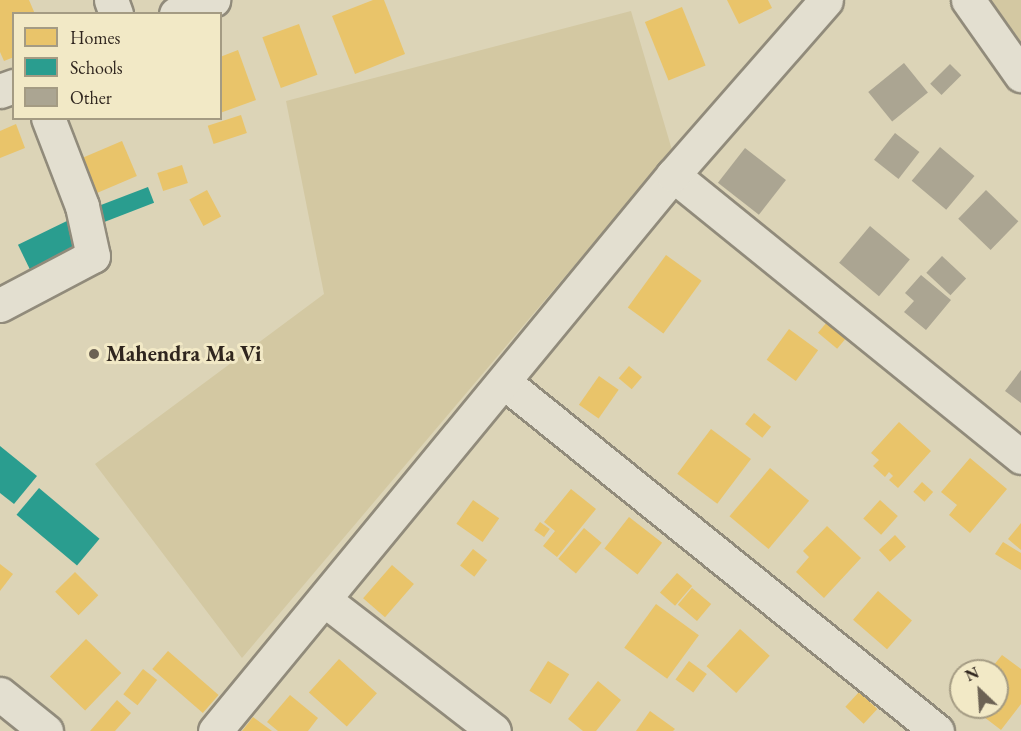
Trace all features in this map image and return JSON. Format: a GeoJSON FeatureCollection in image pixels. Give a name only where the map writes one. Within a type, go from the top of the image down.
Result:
{"type":"FeatureCollection","features":[{"type":"Feature","properties":{"kind":"street"},"geometry":{"type":"LineString","coordinates":[[181,12],[213,0]]}},
{"type":"Feature","properties":{"kind":"street"},"geometry":{"type":"LineString","coordinates":[[214,731],[326,601],[672,175],[826,0]]}},
{"type":"Feature","properties":{"kind":"street"},"geometry":{"type":"LineString","coordinates":[[968,0],[1021,75]]}},
{"type":"Feature","properties":{"kind":"street"},"geometry":{"type":"LineString","coordinates":[[0,305],[93,256],[82,206],[49,120]]}},
{"type":"Feature","properties":{"kind":"street"},"geometry":{"type":"LineString","coordinates":[[672,175],[1021,457]]}},
{"type":"Feature","properties":{"kind":"street"},"geometry":{"type":"LineString","coordinates":[[504,381],[937,731]]}},
{"type":"Feature","properties":{"kind":"street"},"geometry":{"type":"LineString","coordinates":[[326,601],[494,731]]}},
{"type":"Feature","properties":{"kind":"street"},"geometry":{"type":"LineString","coordinates":[[0,694],[46,731]]}},
{"type":"Feature","properties":{"kind":"shaded area"},"geometry":{"type":"Polygon","coordinates":[[[989,0],[1021,0],[1021,49],[989,0]]]}},
{"type":"Feature","properties":{"kind":"shaded area"},"geometry":{"type":"Polygon","coordinates":[[[631,11],[672,150],[242,658],[95,464],[324,294],[286,101],[631,11]]]}},
{"type":"Feature","properties":{"kind":"building: Homes"},"geometry":{"type":"Polygon","coordinates":[[[0,0],[29,0],[34,12],[12,12],[12,58],[4,61],[0,52],[0,0]]]}},
{"type":"Feature","properties":{"kind":"building: Homes"},"geometry":{"type":"Polygon","coordinates":[[[373,0],[384,0],[405,54],[355,74],[332,16],[373,0]]]}},
{"type":"Feature","properties":{"kind":"building: Homes"},"geometry":{"type":"Polygon","coordinates":[[[727,0],[768,0],[772,8],[739,24],[727,0]]]}},
{"type":"Feature","properties":{"kind":"building: Homes"},"geometry":{"type":"Polygon","coordinates":[[[682,7],[706,65],[669,80],[645,22],[682,7]]]}},
{"type":"Feature","properties":{"kind":"building: Homes"},"geometry":{"type":"Polygon","coordinates":[[[299,24],[317,75],[281,88],[262,37],[299,24]]]}},
{"type":"Feature","properties":{"kind":"building: Homes"},"geometry":{"type":"Polygon","coordinates":[[[238,50],[256,100],[222,112],[222,56],[238,50]]]}},
{"type":"Feature","properties":{"kind":"building: Homes"},"geometry":{"type":"Polygon","coordinates":[[[241,115],[247,133],[214,144],[208,126],[241,115]]]}},
{"type":"Feature","properties":{"kind":"building: Homes"},"geometry":{"type":"Polygon","coordinates":[[[16,124],[25,148],[0,158],[0,131],[16,124]]]}},
{"type":"Feature","properties":{"kind":"building: Homes"},"geometry":{"type":"Polygon","coordinates":[[[122,141],[137,176],[90,196],[75,161],[122,141]]]}},
{"type":"Feature","properties":{"kind":"building: Homes"},"geometry":{"type":"Polygon","coordinates":[[[182,165],[188,183],[163,191],[157,173],[182,165]]]}},
{"type":"Feature","properties":{"kind":"building: Homes"},"geometry":{"type":"Polygon","coordinates":[[[207,190],[221,216],[203,226],[189,199],[207,190]]]}},
{"type":"Feature","properties":{"kind":"building: Homes"},"geometry":{"type":"Polygon","coordinates":[[[666,255],[702,281],[663,333],[628,308],[666,255]]]}},
{"type":"Feature","properties":{"kind":"building: Homes"},"geometry":{"type":"Polygon","coordinates":[[[827,322],[846,338],[837,349],[818,333],[827,322]]]}},
{"type":"Feature","properties":{"kind":"building: Homes"},"geometry":{"type":"Polygon","coordinates":[[[789,329],[818,350],[796,381],[767,360],[789,329]]]}},
{"type":"Feature","properties":{"kind":"building: Homes"},"geometry":{"type":"Polygon","coordinates":[[[629,366],[642,377],[632,389],[619,378],[629,366]]]}},
{"type":"Feature","properties":{"kind":"building: Homes"},"geometry":{"type":"Polygon","coordinates":[[[599,376],[619,390],[599,418],[579,405],[599,376]]]}},
{"type":"Feature","properties":{"kind":"building: Homes"},"geometry":{"type":"Polygon","coordinates":[[[754,413],[771,427],[762,438],[745,424],[754,413]]]}},
{"type":"Feature","properties":{"kind":"building: Homes"},"geometry":{"type":"Polygon","coordinates":[[[899,422],[931,451],[898,488],[889,480],[893,476],[889,472],[885,477],[873,466],[879,460],[871,453],[899,422]]]}},
{"type":"Feature","properties":{"kind":"building: Homes"},"geometry":{"type":"Polygon","coordinates":[[[711,429],[751,459],[717,504],[677,474],[711,429]]]}},
{"type":"Feature","properties":{"kind":"building: Homes"},"geometry":{"type":"Polygon","coordinates":[[[970,458],[1007,489],[970,533],[949,515],[957,505],[941,492],[970,458]]]}},
{"type":"Feature","properties":{"kind":"building: Homes"},"geometry":{"type":"Polygon","coordinates":[[[770,468],[809,501],[769,549],[730,516],[770,468]]]}},
{"type":"Feature","properties":{"kind":"building: Homes"},"geometry":{"type":"Polygon","coordinates":[[[922,482],[933,492],[924,502],[913,492],[922,482]]]}},
{"type":"Feature","properties":{"kind":"building: Homes"},"geometry":{"type":"Polygon","coordinates":[[[571,489],[596,509],[557,557],[543,546],[555,531],[544,522],[571,489]]]}},
{"type":"Feature","properties":{"kind":"building: Homes"},"geometry":{"type":"Polygon","coordinates":[[[473,500],[499,518],[483,542],[456,524],[473,500]]]}},
{"type":"Feature","properties":{"kind":"building: Homes"},"geometry":{"type":"Polygon","coordinates":[[[880,500],[898,516],[881,535],[863,519],[880,500]]]}},
{"type":"Feature","properties":{"kind":"building: Homes"},"geometry":{"type":"Polygon","coordinates":[[[629,517],[662,543],[637,574],[604,549],[629,517]]]}},
{"type":"Feature","properties":{"kind":"building: Homes"},"geometry":{"type":"Polygon","coordinates":[[[540,522],[550,529],[544,537],[534,530],[540,522]]]}},
{"type":"Feature","properties":{"kind":"building: Homes"},"geometry":{"type":"Polygon","coordinates":[[[1021,523],[1021,550],[1008,539],[1021,523]]]}},
{"type":"Feature","properties":{"kind":"building: Homes"},"geometry":{"type":"Polygon","coordinates":[[[827,526],[861,558],[824,598],[796,572],[809,557],[803,551],[827,526]]]}},
{"type":"Feature","properties":{"kind":"building: Homes"},"geometry":{"type":"Polygon","coordinates":[[[584,528],[602,543],[576,573],[558,559],[584,528]]]}},
{"type":"Feature","properties":{"kind":"building: Homes"},"geometry":{"type":"Polygon","coordinates":[[[895,535],[906,547],[890,562],[879,550],[895,535]]]}},
{"type":"Feature","properties":{"kind":"building: Homes"},"geometry":{"type":"Polygon","coordinates":[[[1003,542],[1021,553],[1021,570],[995,554],[1003,542]]]}},
{"type":"Feature","properties":{"kind":"building: Homes"},"geometry":{"type":"Polygon","coordinates":[[[473,549],[487,560],[474,577],[460,566],[473,549]]]}},
{"type":"Feature","properties":{"kind":"building: Homes"},"geometry":{"type":"Polygon","coordinates":[[[0,564],[13,574],[0,591],[0,564]]]}},
{"type":"Feature","properties":{"kind":"building: Homes"},"geometry":{"type":"Polygon","coordinates":[[[392,565],[414,584],[385,617],[363,598],[392,565]]]}},
{"type":"Feature","properties":{"kind":"building: Homes"},"geometry":{"type":"Polygon","coordinates":[[[75,572],[98,595],[79,615],[55,592],[75,572]]]}},
{"type":"Feature","properties":{"kind":"building: Homes"},"geometry":{"type":"Polygon","coordinates":[[[677,573],[692,586],[675,606],[660,593],[677,573]]]}},
{"type":"Feature","properties":{"kind":"building: Homes"},"geometry":{"type":"Polygon","coordinates":[[[692,588],[711,604],[697,621],[678,605],[692,588]]]}},
{"type":"Feature","properties":{"kind":"building: Homes"},"geometry":{"type":"Polygon","coordinates":[[[878,591],[912,621],[887,649],[853,620],[878,591]]]}},
{"type":"Feature","properties":{"kind":"building: Homes"},"geometry":{"type":"Polygon","coordinates":[[[656,604],[699,635],[667,679],[624,648],[656,604]]]}},
{"type":"Feature","properties":{"kind":"building: Homes"},"geometry":{"type":"Polygon","coordinates":[[[740,629],[770,656],[736,693],[707,666],[740,629]]]}},
{"type":"Feature","properties":{"kind":"building: Homes"},"geometry":{"type":"Polygon","coordinates":[[[86,639],[121,673],[85,710],[50,676],[86,639]]]}},
{"type":"Feature","properties":{"kind":"building: Homes"},"geometry":{"type":"Polygon","coordinates":[[[168,651],[219,695],[203,713],[152,669],[168,651]]]}},
{"type":"Feature","properties":{"kind":"building: Homes"},"geometry":{"type":"Polygon","coordinates":[[[339,659],[377,693],[347,727],[309,692],[339,659]]]}},
{"type":"Feature","properties":{"kind":"building: Homes"},"geometry":{"type":"Polygon","coordinates":[[[1009,660],[1021,669],[1021,704],[1001,730],[987,719],[1009,719],[1009,660]]]}},
{"type":"Feature","properties":{"kind":"building: Homes"},"geometry":{"type":"Polygon","coordinates":[[[548,661],[569,674],[551,704],[529,691],[548,661]]]}},
{"type":"Feature","properties":{"kind":"building: Homes"},"geometry":{"type":"Polygon","coordinates":[[[689,661],[707,674],[693,693],[675,680],[689,661]]]}},
{"type":"Feature","properties":{"kind":"building: Homes"},"geometry":{"type":"Polygon","coordinates":[[[143,669],[157,680],[137,705],[123,694],[143,669]]]}},
{"type":"Feature","properties":{"kind":"building: Homes"},"geometry":{"type":"Polygon","coordinates":[[[598,681],[621,700],[596,731],[583,731],[568,719],[598,681]]]}},
{"type":"Feature","properties":{"kind":"building: Homes"},"geometry":{"type":"Polygon","coordinates":[[[859,692],[877,709],[864,724],[845,707],[859,692]]]}},
{"type":"Feature","properties":{"kind":"building: Homes"},"geometry":{"type":"Polygon","coordinates":[[[290,695],[318,718],[308,731],[278,731],[267,722],[290,695]]]}},
{"type":"Feature","properties":{"kind":"building: Homes"},"geometry":{"type":"Polygon","coordinates":[[[117,700],[131,713],[115,731],[90,731],[117,700]]]}},
{"type":"Feature","properties":{"kind":"building: Homes"},"geometry":{"type":"Polygon","coordinates":[[[650,711],[675,729],[673,731],[636,731],[650,711]]]}},
{"type":"Feature","properties":{"kind":"building: Homes"},"geometry":{"type":"Polygon","coordinates":[[[253,717],[272,731],[242,731],[253,717]]]}},
{"type":"Feature","properties":{"kind":"building: Schools"},"geometry":{"type":"Polygon","coordinates":[[[148,187],[154,203],[95,225],[89,210],[148,187]]]}},
{"type":"Feature","properties":{"kind":"building: Schools"},"geometry":{"type":"Polygon","coordinates":[[[71,219],[85,248],[32,274],[18,245],[71,219]]]}},
{"type":"Feature","properties":{"kind":"building: Schools"},"geometry":{"type":"Polygon","coordinates":[[[0,446],[37,476],[14,504],[0,493],[0,446]]]}},
{"type":"Feature","properties":{"kind":"building: Schools"},"geometry":{"type":"Polygon","coordinates":[[[39,488],[100,539],[77,566],[17,515],[39,488]]]}},
{"type":"Feature","properties":{"kind":"building: Other"},"geometry":{"type":"Polygon","coordinates":[[[904,63],[928,93],[892,121],[868,92],[904,63]]]}},
{"type":"Feature","properties":{"kind":"building: Other"},"geometry":{"type":"Polygon","coordinates":[[[950,64],[961,75],[942,95],[930,84],[950,64]]]}},
{"type":"Feature","properties":{"kind":"building: Other"},"geometry":{"type":"Polygon","coordinates":[[[895,133],[919,152],[898,179],[874,160],[895,133]]]}},
{"type":"Feature","properties":{"kind":"building: Other"},"geometry":{"type":"Polygon","coordinates":[[[940,147],[974,176],[946,210],[912,181],[940,147]]]}},
{"type":"Feature","properties":{"kind":"building: Other"},"geometry":{"type":"Polygon","coordinates":[[[745,148],[786,180],[759,215],[718,183],[745,148]]]}},
{"type":"Feature","properties":{"kind":"building: Other"},"geometry":{"type":"Polygon","coordinates":[[[986,190],[1018,221],[991,250],[958,219],[986,190]]]}},
{"type":"Feature","properties":{"kind":"building: Other"},"geometry":{"type":"Polygon","coordinates":[[[870,226],[910,259],[879,296],[839,263],[870,226]]]}},
{"type":"Feature","properties":{"kind":"building: Other"},"geometry":{"type":"Polygon","coordinates":[[[942,256],[966,279],[950,295],[926,273],[942,256]]]}},
{"type":"Feature","properties":{"kind":"building: Other"},"geometry":{"type":"Polygon","coordinates":[[[921,275],[951,300],[926,330],[904,312],[914,301],[905,293],[921,275]]]}},
{"type":"Feature","properties":{"kind":"building: Other"},"geometry":{"type":"Polygon","coordinates":[[[1021,370],[1021,403],[1005,391],[1021,370]]]}},
{"type":"Feature","properties":{"kind":"place","name":"Mahendra Ma Vi"},"geometry":{"type":"Point","coordinates":[94,354]}}]}
